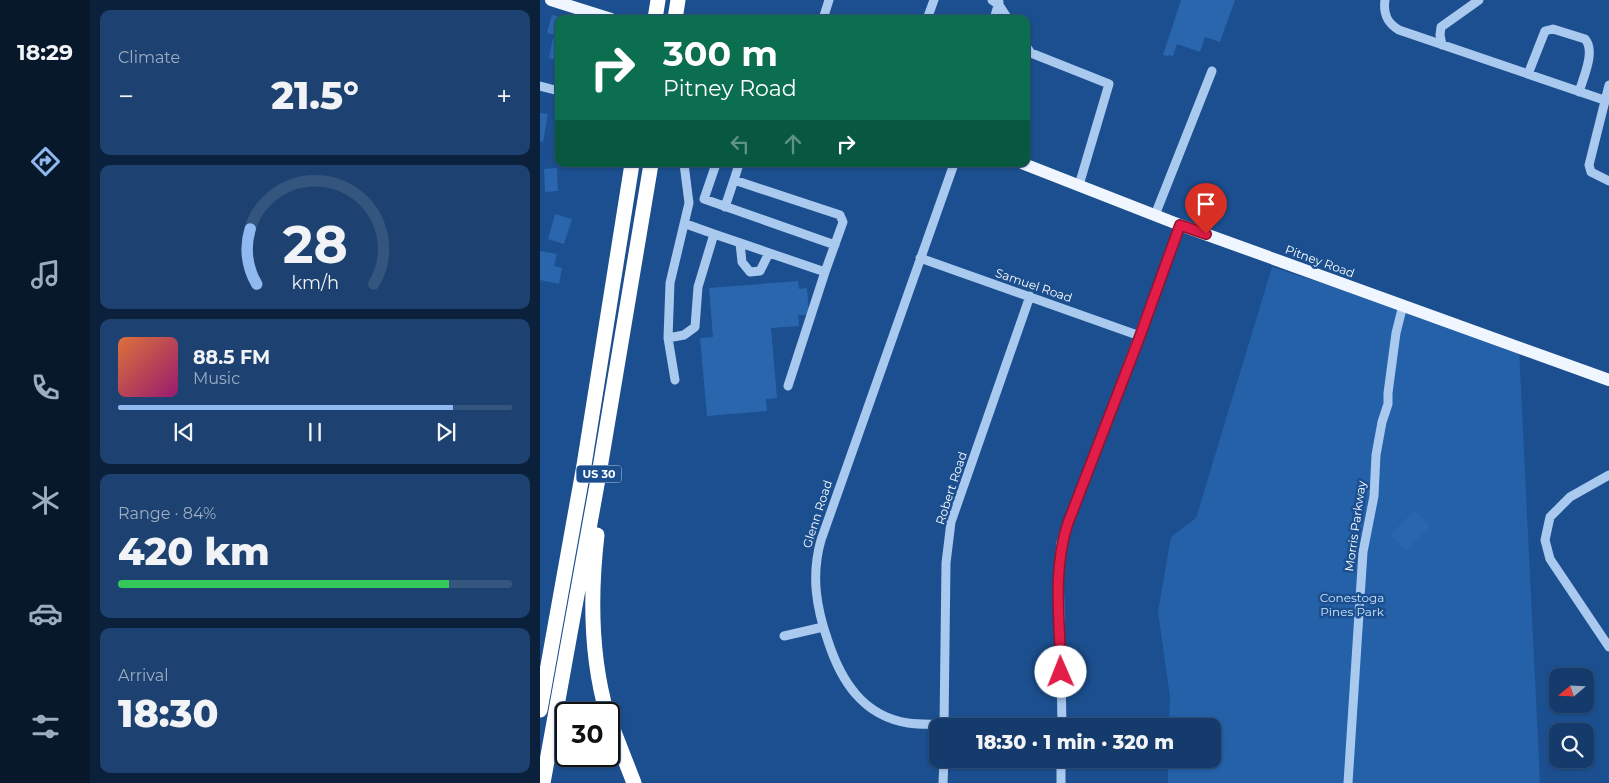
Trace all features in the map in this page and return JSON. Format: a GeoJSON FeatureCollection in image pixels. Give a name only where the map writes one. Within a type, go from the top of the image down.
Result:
{"type":"FeatureCollection","features":[{"type":"Feature","properties":{"kind":"highway"},"geometry":{"type":"LineString","coordinates":[[656,15],[658,1]]}},
{"type":"Feature","properties":{"kind":"highway","name":"US 30"},"geometry":{"type":"LineString","coordinates":[[540,710],[584,464],[632,167]]}},
{"type":"Feature","properties":{"kind":"highway","name":"US 30"},"geometry":{"type":"LineString","coordinates":[[543,783],[651,167]]}},
{"type":"Feature","properties":{"kind":"highway"},"geometry":{"type":"LineString","coordinates":[[605,702],[596,660],[591,597],[615,380]]}},
{"type":"Feature","properties":{"kind":"highway"},"geometry":{"type":"LineString","coordinates":[[620,747],[634,783]]}},
{"type":"Feature","properties":{"kind":"main road"},"geometry":{"type":"LineString","coordinates":[[551,0],[598,15]]}},
{"type":"Feature","properties":{"kind":"main road","name":"Pitney Road"},"geometry":{"type":"LineString","coordinates":[[1030,166],[1180,225],[1609,380]]}},
{"type":"Feature","properties":{"kind":"street"},"geometry":{"type":"LineString","coordinates":[[824,15],[829,0]]}},
{"type":"Feature","properties":{"kind":"street"},"geometry":{"type":"LineString","coordinates":[[928,15],[934,0]]}},
{"type":"Feature","properties":{"kind":"street"},"geometry":{"type":"LineString","coordinates":[[1385,0],[1385,15],[1392,26],[1604,100]]}},
{"type":"Feature","properties":{"kind":"street"},"geometry":{"type":"LineString","coordinates":[[1442,45],[1441,27],[1479,0]]}},
{"type":"Feature","properties":{"kind":"street"},"geometry":{"type":"LineString","coordinates":[[995,15],[997,2]]}},
{"type":"Feature","properties":{"kind":"street"},"geometry":{"type":"LineString","coordinates":[[997,2],[1005,15]]}},
{"type":"Feature","properties":{"kind":"street"},"geometry":{"type":"LineString","coordinates":[[1528,74],[1545,31],[1553,29],[1585,39],[1590,52],[1579,92]]}},
{"type":"Feature","properties":{"kind":"street"},"geometry":{"type":"LineString","coordinates":[[1030,52],[1109,84],[1079,185]]}},
{"type":"Feature","properties":{"kind":"street"},"geometry":{"type":"LineString","coordinates":[[1155,215],[1212,72]]}},
{"type":"Feature","properties":{"kind":"street"},"geometry":{"type":"LineString","coordinates":[[1609,85],[1589,165],[1591,172],[1609,181]]}},
{"type":"Feature","properties":{"kind":"street"},"geometry":{"type":"LineString","coordinates":[[540,86],[555,90]]}},
{"type":"Feature","properties":{"kind":"street"},"geometry":{"type":"LineString","coordinates":[[675,380],[668,338],[670,283],[686,224],[689,194],[684,167]]}},
{"type":"Feature","properties":{"kind":"street"},"geometry":{"type":"LineString","coordinates":[[704,199],[715,167]]}},
{"type":"Feature","properties":{"kind":"street"},"geometry":{"type":"LineString","coordinates":[[725,206],[738,167]]}},
{"type":"Feature","properties":{"kind":"street","name":"Glenn Road"},"geometry":{"type":"LineString","coordinates":[[929,724],[908,723],[883,715],[869,707],[842,678],[823,627],[815,588],[814,570],[818,550],[953,167]]}},
{"type":"Feature","properties":{"kind":"street"},"geometry":{"type":"LineString","coordinates":[[734,180],[840,215],[843,222],[788,386]]}},
{"type":"Feature","properties":{"kind":"street"},"geometry":{"type":"LineString","coordinates":[[689,194],[835,245]]}},
{"type":"Feature","properties":{"kind":"street"},"geometry":{"type":"LineString","coordinates":[[686,224],[826,272]]}},
{"type":"Feature","properties":{"kind":"street"},"geometry":{"type":"LineString","coordinates":[[1062,718],[1059,564],[1061,543],[1180,225]]}},
{"type":"Feature","properties":{"kind":"street"},"geometry":{"type":"LineString","coordinates":[[668,338],[684,336],[695,327],[698,287],[714,234]]}},
{"type":"Feature","properties":{"kind":"street"},"geometry":{"type":"LineString","coordinates":[[740,243],[742,262],[750,272],[760,271],[769,252]]}},
{"type":"Feature","properties":{"kind":"street","name":"Samuel Road"},"geometry":{"type":"LineString","coordinates":[[920,258],[1140,336]]}},
{"type":"Feature","properties":{"kind":"street","name":"Robert Road"},"geometry":{"type":"LineString","coordinates":[[944,718],[946,563],[951,522],[1030,296]]}},
{"type":"Feature","properties":{"kind":"street","name":"Morris Parkway"},"geometry":{"type":"LineString","coordinates":[[1348,783],[1363,552],[1374,496],[1376,455],[1382,422],[1388,404],[1396,333],[1404,305]]}},
{"type":"Feature","properties":{"kind":"street"},"geometry":{"type":"LineString","coordinates":[[1609,475],[1570,497],[1550,517],[1544,540],[1550,559],[1609,647]]}},
{"type":"Feature","properties":{"kind":"street"},"geometry":{"type":"LineString","coordinates":[[784,636],[823,627]]}},
{"type":"Feature","properties":{"kind":"street"},"geometry":{"type":"LineString","coordinates":[[943,783],[944,768]]}},
{"type":"Feature","properties":{"kind":"street"},"geometry":{"type":"LineString","coordinates":[[1061,768],[1061,783]]}},
{"type":"Feature","properties":{"kind":"green space","name":"Conestoga Pines Park"},"geometry":{"type":"Polygon","coordinates":[[[1272,267],[1519,347],[1540,783],[1168,783],[1168,768],[1221,768],[1221,718],[1169,718],[1170,697],[1158,612],[1171,537],[1196,518],[1272,267]]]}},
{"type":"Feature","properties":{"kind":"building"},"geometry":{"type":"Polygon","coordinates":[[[1181,0],[1235,0],[1220,42],[1205,37],[1200,52],[1177,44],[1173,56],[1163,55],[1181,0]]]}},
{"type":"Feature","properties":{"kind":"building"},"geometry":{"type":"Polygon","coordinates":[[[552,15],[555,16],[555,35],[547,33],[552,15]]]}},
{"type":"Feature","properties":{"kind":"building"},"geometry":{"type":"Polygon","coordinates":[[[553,38],[555,38],[555,60],[549,58],[553,38]]]}},
{"type":"Feature","properties":{"kind":"building"},"geometry":{"type":"Polygon","coordinates":[[[540,113],[548,114],[543,142],[540,141],[540,113]]]}},
{"type":"Feature","properties":{"kind":"building"},"geometry":{"type":"Polygon","coordinates":[[[557,168],[558,191],[545,192],[544,169],[557,168]]]}},
{"type":"Feature","properties":{"kind":"building"},"geometry":{"type":"Polygon","coordinates":[[[555,214],[572,219],[564,244],[548,239],[555,214]]]}},
{"type":"Feature","properties":{"kind":"building"},"geometry":{"type":"Polygon","coordinates":[[[540,251],[557,254],[554,266],[562,268],[559,284],[540,280],[540,251]]]}},
{"type":"Feature","properties":{"kind":"building"},"geometry":{"type":"Polygon","coordinates":[[[798,281],[799,289],[807,288],[809,315],[798,315],[799,326],[771,328],[777,398],[766,399],[767,411],[707,416],[700,338],[713,337],[709,288],[798,281]]]}},
{"type":"Feature","properties":{"kind":"building"},"geometry":{"type":"Polygon","coordinates":[[[1414,511],[1430,526],[1406,550],[1390,535],[1414,511]]]}},
{"type":"Feature","properties":{"kind":"route"},"geometry":{"type":"LineString","coordinates":[[1061,672],[1059,564],[1061,543],[1154,299],[1180,225],[1206,234]]}}]}
